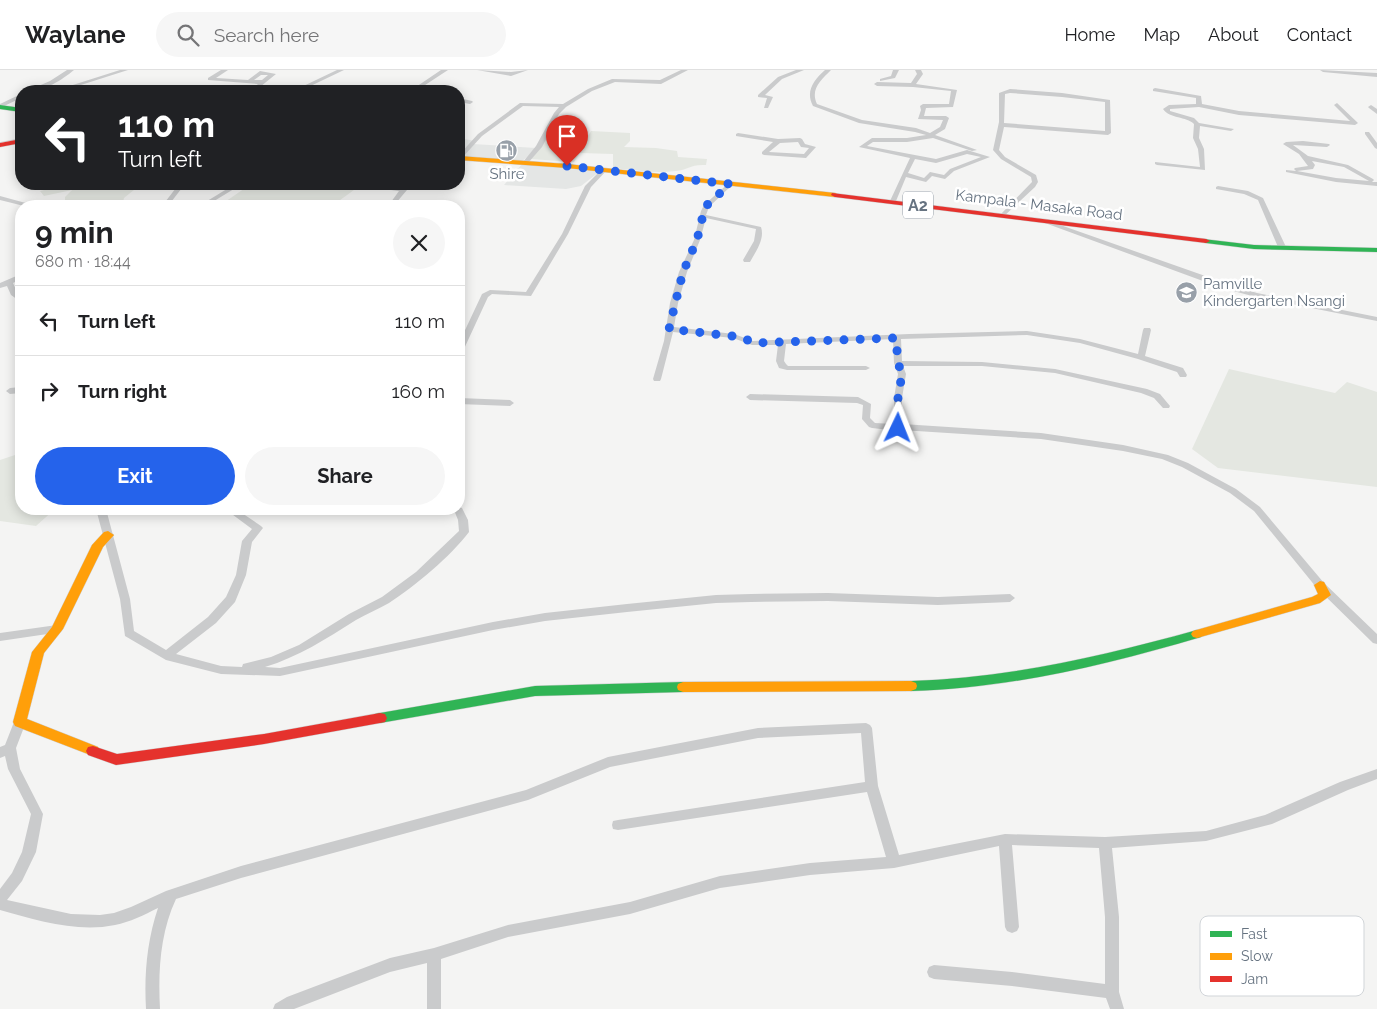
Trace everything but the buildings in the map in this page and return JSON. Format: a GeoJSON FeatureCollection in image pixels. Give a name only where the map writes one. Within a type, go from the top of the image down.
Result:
{"type":"FeatureCollection","features":[{"type":"Feature","properties":{"kind":"main road"},"geometry":{"type":"LineString","coordinates":[[0,107],[15,109]]}},
{"type":"Feature","properties":{"kind":"main road"},"geometry":{"type":"LineString","coordinates":[[0,145],[15,142]]}},
{"type":"Feature","properties":{"kind":"main road","name":"Kampala - Masaka Road"},"geometry":{"type":"LineString","coordinates":[[465,158],[526,162],[893,201],[1193,240],[1282,247],[1377,250]]}},
{"type":"Feature","properties":{"kind":"main road"},"geometry":{"type":"LineString","coordinates":[[108,535],[98,545],[57,629],[38,652],[20,722],[116,760],[264,739],[536,691],[631,687],[933,686],[972,683],[1081,665],[1170,643],[1316,600],[1325,595],[1320,585]]}},
{"type":"Feature","properties":{"kind":"street"},"geometry":{"type":"LineString","coordinates":[[45,85],[71,70]]}},
{"type":"Feature","properties":{"kind":"street"},"geometry":{"type":"LineString","coordinates":[[77,85],[126,70]]}},
{"type":"Feature","properties":{"kind":"street"},"geometry":{"type":"LineString","coordinates":[[225,70],[210,79],[262,82]]}},
{"type":"Feature","properties":{"kind":"street"},"geometry":{"type":"LineString","coordinates":[[309,85],[341,70]]}},
{"type":"Feature","properties":{"kind":"street"},"geometry":{"type":"LineString","coordinates":[[422,85],[445,70]]}},
{"type":"Feature","properties":{"kind":"street"},"geometry":{"type":"LineString","coordinates":[[480,70],[511,74],[525,70]]}},
{"type":"Feature","properties":{"kind":"street"},"geometry":{"type":"LineString","coordinates":[[526,162],[539,148],[548,128],[564,106],[590,90],[614,80],[662,82],[685,70]]}},
{"type":"Feature","properties":{"kind":"street"},"geometry":{"type":"LineString","coordinates":[[766,107],[770,96],[760,96],[780,78],[801,70]]}},
{"type":"Feature","properties":{"kind":"street"},"geometry":{"type":"LineString","coordinates":[[828,70],[811,90],[811,99],[814,105],[861,122],[916,130],[932,135],[1008,161],[1034,176],[1035,182],[1002,216]]}},
{"type":"Feature","properties":{"kind":"street"},"geometry":{"type":"LineString","coordinates":[[896,70],[893,77],[880,82],[954,90],[951,106],[922,106],[924,110],[920,118],[946,118],[942,128],[932,135],[908,140],[872,140],[862,147],[936,161],[967,152],[987,157],[960,166],[945,177],[930,174],[926,180],[904,174]]}},
{"type":"Feature","properties":{"kind":"street"},"geometry":{"type":"LineString","coordinates":[[913,85],[920,74],[918,70]]}},
{"type":"Feature","properties":{"kind":"street"},"geometry":{"type":"LineString","coordinates":[[1323,70],[1377,75]]}},
{"type":"Feature","properties":{"kind":"street"},"geometry":{"type":"LineString","coordinates":[[249,82],[260,73],[273,74],[259,85]]}},
{"type":"Feature","properties":{"kind":"street"},"geometry":{"type":"LineString","coordinates":[[1155,90],[1199,97],[1199,105]]}},
{"type":"Feature","properties":{"kind":"street"},"geometry":{"type":"LineString","coordinates":[[1002,125],[1108,133],[1108,101],[1062,95],[1002,93],[1004,120],[1002,125],[996,150],[1008,161]]}},
{"type":"Feature","properties":{"kind":"street"},"geometry":{"type":"LineString","coordinates":[[0,107],[15,99]]}},
{"type":"Feature","properties":{"kind":"street"},"geometry":{"type":"LineString","coordinates":[[465,101],[470,102]]}},
{"type":"Feature","properties":{"kind":"street"},"geometry":{"type":"LineString","coordinates":[[465,152],[480,136],[522,104],[564,106]]}},
{"type":"Feature","properties":{"kind":"street"},"geometry":{"type":"LineString","coordinates":[[1231,129],[1197,124],[1192,119],[1168,112],[1166,109],[1169,107],[1199,105],[1240,113],[1355,123],[1337,105]]}},
{"type":"Feature","properties":{"kind":"street"},"geometry":{"type":"LineString","coordinates":[[1370,107],[1377,112]]}},
{"type":"Feature","properties":{"kind":"street"},"geometry":{"type":"LineString","coordinates":[[1156,163],[1203,169],[1201,149],[1196,138],[1197,124]]}},
{"type":"Feature","properties":{"kind":"street"},"geometry":{"type":"LineString","coordinates":[[1377,134],[1367,133],[1377,147]]}},
{"type":"Feature","properties":{"kind":"street"},"geometry":{"type":"LineString","coordinates":[[738,135],[778,141],[800,140],[803,146],[813,147],[806,156],[764,153],[778,141]]}},
{"type":"Feature","properties":{"kind":"street"},"geometry":{"type":"LineString","coordinates":[[1327,146],[1303,142],[1286,144],[1302,153],[1312,165],[1311,168],[1288,169],[1288,171],[1376,185]]}},
{"type":"Feature","properties":{"kind":"street"},"geometry":{"type":"LineString","coordinates":[[893,201],[913,157]]}},
{"type":"Feature","properties":{"kind":"street"},"geometry":{"type":"LineString","coordinates":[[1306,158],[1346,166],[1376,185]]}},
{"type":"Feature","properties":{"kind":"street"},"geometry":{"type":"LineString","coordinates":[[465,338],[485,296],[490,292],[528,294],[565,234],[588,186],[604,170]]}},
{"type":"Feature","properties":{"kind":"street"},"geometry":{"type":"LineString","coordinates":[[658,378],[683,272],[697,240],[706,206],[730,184]]}},
{"type":"Feature","properties":{"kind":"street"},"geometry":{"type":"LineString","coordinates":[[1363,187],[1376,185]]}},
{"type":"Feature","properties":{"kind":"street"},"geometry":{"type":"LineString","coordinates":[[1218,188],[1246,192],[1261,199],[1282,247]]}},
{"type":"Feature","properties":{"kind":"street"},"geometry":{"type":"LineString","coordinates":[[170,200],[177,190]]}},
{"type":"Feature","properties":{"kind":"street"},"geometry":{"type":"LineString","coordinates":[[212,200],[230,190]]}},
{"type":"Feature","properties":{"kind":"street"},"geometry":{"type":"LineString","coordinates":[[396,200],[404,190]]}},
{"type":"Feature","properties":{"kind":"street"},"geometry":{"type":"LineString","coordinates":[[0,198],[15,202]]}},
{"type":"Feature","properties":{"kind":"street"},"geometry":{"type":"LineString","coordinates":[[704,216],[759,228],[760,232],[756,244],[747,260]]}},
{"type":"Feature","properties":{"kind":"street"},"geometry":{"type":"LineString","coordinates":[[1047,222],[1225,286],[1256,295],[1377,318]]}},
{"type":"Feature","properties":{"kind":"street"},"geometry":{"type":"LineString","coordinates":[[0,286],[15,279]]}},
{"type":"Feature","properties":{"kind":"street"},"geometry":{"type":"LineString","coordinates":[[9,282],[15,294]]}},
{"type":"Feature","properties":{"kind":"street"},"geometry":{"type":"LineString","coordinates":[[669,329],[741,337],[754,343],[1027,333],[1080,341],[1141,357],[1180,370],[1183,376]]}},
{"type":"Feature","properties":{"kind":"street"},"geometry":{"type":"LineString","coordinates":[[1141,357],[1147,330]]}},
{"type":"Feature","properties":{"kind":"street"},"geometry":{"type":"LineString","coordinates":[[896,338],[898,363],[902,374],[898,398],[898,428]]}},
{"type":"Feature","properties":{"kind":"street"},"geometry":{"type":"LineString","coordinates":[[782,343],[780,360],[782,366],[787,368],[866,368]]}},
{"type":"Feature","properties":{"kind":"street"},"geometry":{"type":"LineString","coordinates":[[898,363],[982,364],[1055,370],[1144,391],[1157,396],[1166,406]]}},
{"type":"Feature","properties":{"kind":"street"},"geometry":{"type":"LineString","coordinates":[[10,391],[15,391]]}},
{"type":"Feature","properties":{"kind":"street"},"geometry":{"type":"LineString","coordinates":[[750,397],[862,401],[867,404],[867,422],[872,425],[1041,436],[1123,448],[1165,457],[1185,465],[1233,491],[1257,509],[1320,585],[1377,640]]}},
{"type":"Feature","properties":{"kind":"street"},"geometry":{"type":"LineString","coordinates":[[465,401],[510,403]]}},
{"type":"Feature","properties":{"kind":"street"},"geometry":{"type":"LineString","coordinates":[[103,515],[125,599],[129,633],[166,656],[221,670],[280,672],[493,626],[545,617],[716,599],[828,597],[938,601],[1010,598]]}},
{"type":"Feature","properties":{"kind":"street"},"geometry":{"type":"LineString","coordinates":[[166,656],[212,620],[231,599],[241,576],[247,541],[258,528],[239,515]]}},
{"type":"Feature","properties":{"kind":"street"},"geometry":{"type":"LineString","coordinates":[[221,670],[254,666],[286,655],[324,637],[365,610],[388,599],[439,557],[464,532],[461,515]]}},
{"type":"Feature","properties":{"kind":"street"},"geometry":{"type":"LineString","coordinates":[[0,637],[57,629]]}},
{"type":"Feature","properties":{"kind":"street"},"geometry":{"type":"LineString","coordinates":[[0,899],[17,877],[29,852],[37,814],[5,750],[20,722]]}},
{"type":"Feature","properties":{"kind":"street"},"geometry":{"type":"LineString","coordinates":[[0,904],[54,918],[114,919],[171,896],[241,872],[528,795],[608,762],[758,733],[866,728],[872,786],[894,862]]}},
{"type":"Feature","properties":{"kind":"street"},"geometry":{"type":"LineString","coordinates":[[280,1009],[292,1002],[390,965],[434,955],[508,931],[630,908],[720,882],[810,869],[894,862],[1005,840],[1105,843],[1206,836],[1267,820],[1344,786],[1377,774]]}},
{"type":"Feature","properties":{"kind":"street"},"geometry":{"type":"LineString","coordinates":[[618,825],[872,786]]}},
{"type":"Feature","properties":{"kind":"street"},"geometry":{"type":"LineString","coordinates":[[1005,840],[1012,927]]}},
{"type":"Feature","properties":{"kind":"street"},"geometry":{"type":"LineString","coordinates":[[1105,843],[1112,917],[1112,992],[1117,1009]]}},
{"type":"Feature","properties":{"kind":"street"},"geometry":{"type":"LineString","coordinates":[[153,1009],[150,983],[156,946],[171,896]]}},
{"type":"Feature","properties":{"kind":"street"},"geometry":{"type":"LineString","coordinates":[[434,955],[434,1009]]}},
{"type":"Feature","properties":{"kind":"street"},"geometry":{"type":"LineString","coordinates":[[934,972],[1012,979],[1112,992]]}},
{"type":"Feature","properties":{"kind":"shaded area"},"geometry":{"type":"Polygon","coordinates":[[[591,131],[630,133],[630,141],[624,147],[677,151],[678,157],[707,159],[706,165],[696,165],[684,170],[652,172],[613,168],[613,154],[580,153],[574,162],[530,159],[541,142],[552,133],[586,139],[591,131]]]}},
{"type":"Feature","properties":{"kind":"shaded area"},"geometry":{"type":"Polygon","coordinates":[[[465,139],[475,141],[473,144],[536,148],[536,151],[522,161],[465,156],[465,139]]]}},
{"type":"Feature","properties":{"kind":"shaded area"},"geometry":{"type":"Polygon","coordinates":[[[522,164],[599,172],[581,186],[566,189],[504,185],[522,164]]]}},
{"type":"Feature","properties":{"kind":"shaded area"},"geometry":{"type":"Polygon","coordinates":[[[44,190],[72,190],[44,196],[40,191],[44,190]]]}},
{"type":"Feature","properties":{"kind":"shaded area"},"geometry":{"type":"Polygon","coordinates":[[[72,190],[134,190],[124,200],[65,200],[65,197],[72,190]]]}},
{"type":"Feature","properties":{"kind":"shaded area"},"geometry":{"type":"Polygon","coordinates":[[[242,190],[354,190],[340,200],[228,200],[242,190]]]}},
{"type":"Feature","properties":{"kind":"shaded area"},"geometry":{"type":"Polygon","coordinates":[[[1229,369],[1335,393],[1347,382],[1377,392],[1377,487],[1218,468],[1192,449],[1229,369]]]}},
{"type":"Feature","properties":{"kind":"shaded area"},"geometry":{"type":"Polygon","coordinates":[[[15,455],[15,515],[48,515],[36,526],[0,521],[0,460],[15,455]]]}},
{"type":"Feature","properties":{"kind":"traffic: fast"},"geometry":{"type":"LineString","coordinates":[[0,107],[15,109]]}},
{"type":"Feature","properties":{"kind":"traffic: fast"},"geometry":{"type":"LineString","coordinates":[[1206,241],[1254,247],[1377,250]]}},
{"type":"Feature","properties":{"kind":"traffic: fast"},"geometry":{"type":"LineString","coordinates":[[911,686],[984,682],[1020,677],[1127,654],[1197,634]]}},
{"type":"Feature","properties":{"kind":"traffic: fast"},"geometry":{"type":"LineString","coordinates":[[380,718],[535,691],[683,687]]}},
{"type":"Feature","properties":{"kind":"traffic: slow"},"geometry":{"type":"LineString","coordinates":[[465,158],[567,166],[835,195]]}},
{"type":"Feature","properties":{"kind":"traffic: slow"},"geometry":{"type":"LineString","coordinates":[[93,751],[20,722],[38,652],[57,629],[98,545],[108,535]]}},
{"type":"Feature","properties":{"kind":"traffic: slow"},"geometry":{"type":"LineString","coordinates":[[1197,634],[1316,600],[1325,595],[1320,585]]}},
{"type":"Feature","properties":{"kind":"traffic: slow"},"geometry":{"type":"LineString","coordinates":[[683,687],[911,686]]}},
{"type":"Feature","properties":{"kind":"traffic: jam"},"geometry":{"type":"LineString","coordinates":[[0,145],[15,142]]}},
{"type":"Feature","properties":{"kind":"traffic: jam"},"geometry":{"type":"LineString","coordinates":[[835,195],[1206,241]]}},
{"type":"Feature","properties":{"kind":"traffic: jam"},"geometry":{"type":"LineString","coordinates":[[93,751],[116,760],[264,739],[380,718]]}},
{"type":"Feature","properties":{"kind":"place","name":"Shire"},"geometry":{"type":"Point","coordinates":[507,151]}},
{"type":"Feature","properties":{"kind":"place","name":"Pamville Kindergarten Nsangi"},"geometry":{"type":"Point","coordinates":[1187,293]}},
{"type":"Feature","properties":{"kind":"route"},"geometry":{"type":"LineString","coordinates":[[567,166],[730,184],[706,206],[697,240],[683,272],[669,329],[741,337],[754,343],[896,338],[898,341],[898,363],[902,374],[898,398],[898,428]]}}]}
